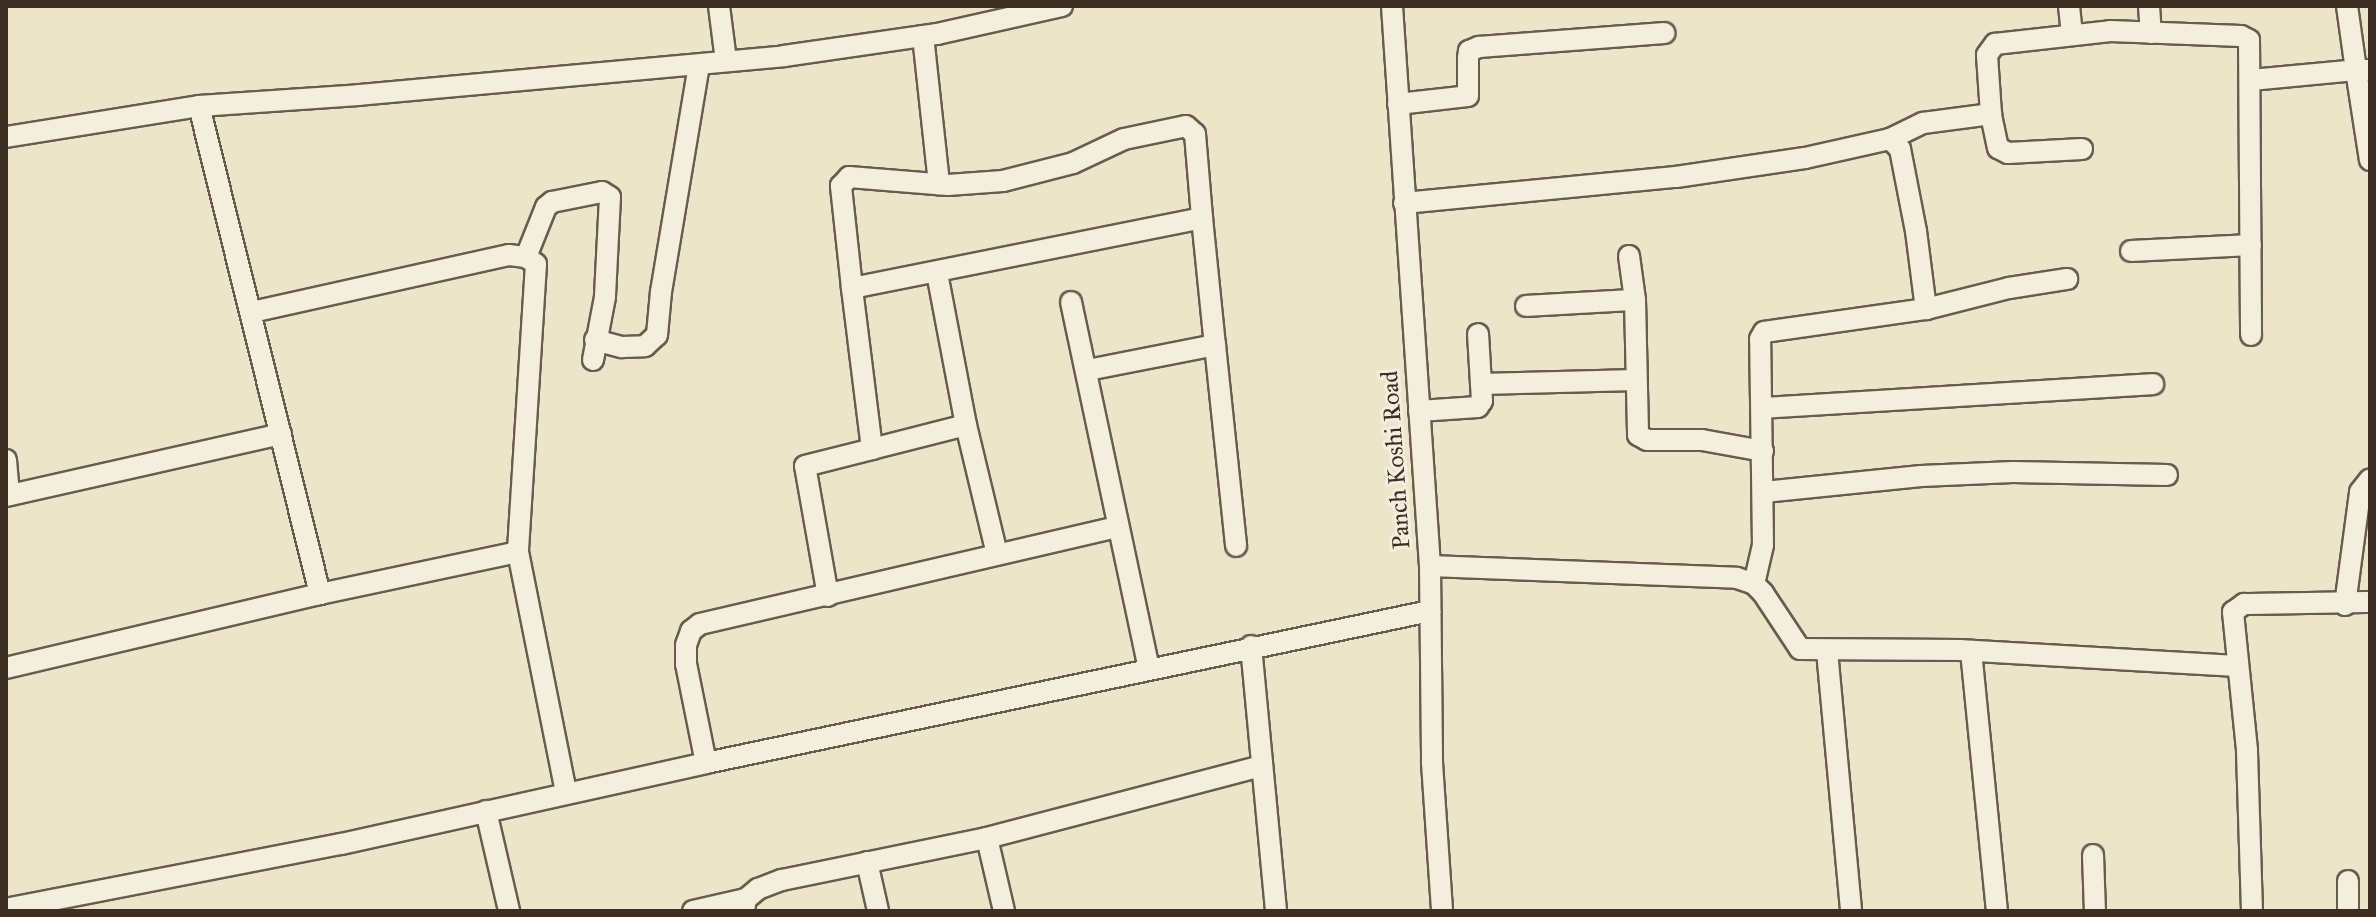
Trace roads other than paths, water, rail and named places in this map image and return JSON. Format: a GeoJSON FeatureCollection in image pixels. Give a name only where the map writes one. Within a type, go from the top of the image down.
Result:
{"type":"FeatureCollection","features":[{"type":"Feature","properties":{"kind":"street"},"geometry":{"type":"LineString","coordinates":[[719,6],[726,61]]}},
{"type":"Feature","properties":{"kind":"street"},"geometry":{"type":"LineString","coordinates":[[6,137],[199,106],[699,66],[923,36],[1062,6]]}},
{"type":"Feature","properties":{"kind":"street","name":"Panch Koshi Road"},"geometry":{"type":"LineString","coordinates":[[1392,6],[1430,566],[1432,763],[1442,911]]}},
{"type":"Feature","properties":{"kind":"street"},"geometry":{"type":"LineString","coordinates":[[2069,6],[2072,35]]}},
{"type":"Feature","properties":{"kind":"street"},"geometry":{"type":"LineString","coordinates":[[2149,6],[2151,33]]}},
{"type":"Feature","properties":{"kind":"street"},"geometry":{"type":"LineString","coordinates":[[2347,6],[2363,70],[2370,160]]}},
{"type":"Feature","properties":{"kind":"street"},"geometry":{"type":"LineString","coordinates":[[2082,149],[2002,152],[1998,148],[1991,114],[1989,49],[2003,42],[2110,31],[2246,37],[2251,80],[2251,335]]}},
{"type":"Feature","properties":{"kind":"street"},"geometry":{"type":"LineString","coordinates":[[1398,104],[1468,96],[1469,51],[1479,47],[1664,33]]}},
{"type":"Feature","properties":{"kind":"street"},"geometry":{"type":"LineString","coordinates":[[923,36],[939,184]]}},
{"type":"Feature","properties":{"kind":"street"},"geometry":{"type":"LineString","coordinates":[[526,257],[546,207],[552,202],[602,192],[610,197],[605,297],[594,350],[645,346],[657,335],[661,292],[699,66]]}},
{"type":"Feature","properties":{"kind":"street"},"geometry":{"type":"LineString","coordinates":[[2251,80],[2363,70]]}},
{"type":"Feature","properties":{"kind":"street"},"geometry":{"type":"LineString","coordinates":[[199,106],[320,594]]}},
{"type":"Feature","properties":{"kind":"street"},"geometry":{"type":"LineString","coordinates":[[1404,203],[1676,177],[1805,158],[1890,139],[1923,123],[1991,114]]}},
{"type":"Feature","properties":{"kind":"street"},"geometry":{"type":"LineString","coordinates":[[872,449],[841,186],[844,180],[861,175],[939,184],[972,184],[1039,174],[1073,163],[1124,139],[1186,126],[1195,134],[1236,546]]}},
{"type":"Feature","properties":{"kind":"street"},"geometry":{"type":"LineString","coordinates":[[1890,139],[1900,149],[1916,231],[1926,309]]}},
{"type":"Feature","properties":{"kind":"street"},"geometry":{"type":"LineString","coordinates":[[852,288],[1202,218]]}},
{"type":"Feature","properties":{"kind":"street"},"geometry":{"type":"LineString","coordinates":[[2131,251],[2251,245]]}},
{"type":"Feature","properties":{"kind":"street"},"geometry":{"type":"LineString","coordinates":[[252,312],[509,255],[526,257],[536,264],[518,552],[566,793]]}},
{"type":"Feature","properties":{"kind":"street"},"geometry":{"type":"LineString","coordinates":[[1629,256],[1635,300],[1636,430],[1642,438],[1702,440],[1763,451]]}},
{"type":"Feature","properties":{"kind":"street"},"geometry":{"type":"LineString","coordinates":[[937,273],[966,425],[997,554]]}},
{"type":"Feature","properties":{"kind":"street"},"geometry":{"type":"LineString","coordinates":[[1754,584],[1763,545],[1760,339],[1764,332],[1926,309],[2009,288],[2067,279]]}},
{"type":"Feature","properties":{"kind":"street"},"geometry":{"type":"LineString","coordinates":[[1526,306],[1635,300]]}},
{"type":"Feature","properties":{"kind":"street"},"geometry":{"type":"LineString","coordinates":[[1071,302],[1116,527],[1149,668]]}},
{"type":"Feature","properties":{"kind":"street"},"geometry":{"type":"LineString","coordinates":[[1419,411],[1478,407],[1482,401],[1478,334]]}},
{"type":"Feature","properties":{"kind":"street"},"geometry":{"type":"LineString","coordinates":[[1087,370],[1215,345]]}},
{"type":"Feature","properties":{"kind":"street"},"geometry":{"type":"LineString","coordinates":[[1481,384],[1636,380]]}},
{"type":"Feature","properties":{"kind":"street"},"geometry":{"type":"LineString","coordinates":[[1762,408],[2153,384]]}},
{"type":"Feature","properties":{"kind":"street"},"geometry":{"type":"LineString","coordinates":[[828,596],[805,466],[966,425]]}},
{"type":"Feature","properties":{"kind":"street"},"geometry":{"type":"LineString","coordinates":[[6,460],[7,496],[281,434]]}},
{"type":"Feature","properties":{"kind":"street"},"geometry":{"type":"LineString","coordinates":[[1764,492],[1921,476],[2013,472],[2167,475]]}},
{"type":"Feature","properties":{"kind":"street"},"geometry":{"type":"LineString","coordinates":[[2345,605],[2360,492],[2370,479]]}},
{"type":"Feature","properties":{"kind":"street"},"geometry":{"type":"LineString","coordinates":[[706,763],[686,664],[686,645],[691,631],[700,624],[1116,527]]}},
{"type":"Feature","properties":{"kind":"street"},"geometry":{"type":"LineString","coordinates":[[6,668],[320,594],[518,552]]}},
{"type":"Feature","properties":{"kind":"street"},"geometry":{"type":"LineString","coordinates":[[1430,566],[1718,575],[1754,584],[1800,649],[1971,651],[2236,666]]}},
{"type":"Feature","properties":{"kind":"street"},"geometry":{"type":"LineString","coordinates":[[2252,911],[2247,750],[2232,621],[2240,605],[2345,605],[2370,602]]}},
{"type":"Feature","properties":{"kind":"street"},"geometry":{"type":"LineString","coordinates":[[6,909],[341,844],[1251,646],[1430,611]]}},
{"type":"Feature","properties":{"kind":"street"},"geometry":{"type":"LineString","coordinates":[[1251,646],[1276,911]]}},
{"type":"Feature","properties":{"kind":"street"},"geometry":{"type":"LineString","coordinates":[[1827,651],[1851,911]]}},
{"type":"Feature","properties":{"kind":"street"},"geometry":{"type":"LineString","coordinates":[[1971,651],[1997,911]]}},
{"type":"Feature","properties":{"kind":"street"},"geometry":{"type":"LineString","coordinates":[[693,911],[745,905],[758,889],[782,880],[987,838],[1262,766]]}},
{"type":"Feature","properties":{"kind":"street"},"geometry":{"type":"LineString","coordinates":[[486,811],[509,911]]}},
{"type":"Feature","properties":{"kind":"street"},"geometry":{"type":"LineString","coordinates":[[987,838],[1004,911]]}},
{"type":"Feature","properties":{"kind":"street"},"geometry":{"type":"LineString","coordinates":[[2093,855],[2095,911]]}},
{"type":"Feature","properties":{"kind":"street"},"geometry":{"type":"LineString","coordinates":[[867,862],[878,911]]}},
{"type":"Feature","properties":{"kind":"street"},"geometry":{"type":"LineString","coordinates":[[2348,881],[2348,911]]}}]}
